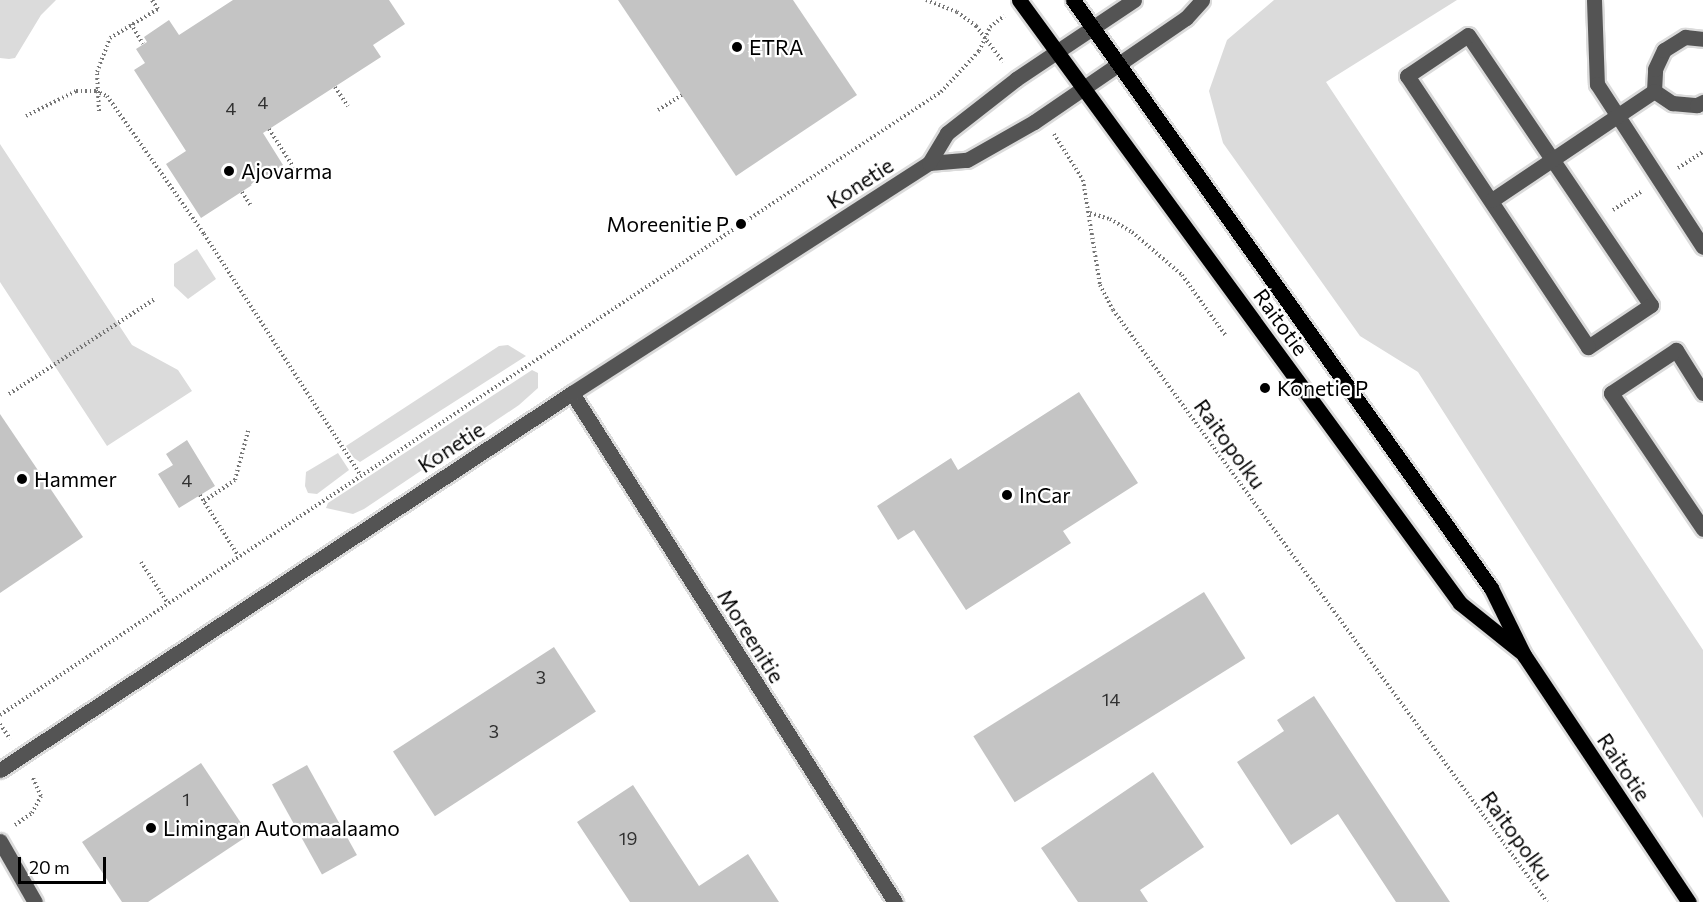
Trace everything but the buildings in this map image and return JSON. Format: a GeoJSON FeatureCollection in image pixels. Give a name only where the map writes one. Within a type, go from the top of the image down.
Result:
{"type":"FeatureCollection","features":[{"type":"Feature","properties":{"kind":"main road","name":"Raitotie"},"geometry":{"type":"LineString","coordinates":[[1019,0],[1460,603],[1524,655]]}},
{"type":"Feature","properties":{"kind":"main road","name":"Raitotie"},"geometry":{"type":"LineString","coordinates":[[1073,0],[1491,588],[1524,655],[1689,902]]}},
{"type":"Feature","properties":{"kind":"street","name":"Konetie"},"geometry":{"type":"LineString","coordinates":[[0,770],[572,393],[929,163],[947,133],[1016,79],[1134,0]]}},
{"type":"Feature","properties":{"kind":"street","name":"Konetie"},"geometry":{"type":"LineString","coordinates":[[929,163],[967,160],[1042,117],[1186,18],[1202,0]]}},
{"type":"Feature","properties":{"kind":"street"},"geometry":{"type":"LineString","coordinates":[[1594,0],[1597,84],[1703,247]]}},
{"type":"Feature","properties":{"kind":"street"},"geometry":{"type":"LineString","coordinates":[[1468,35],[1651,305],[1588,347],[1492,200],[1407,76],[1468,35]]}},
{"type":"Feature","properties":{"kind":"street"},"geometry":{"type":"LineString","coordinates":[[1654,91],[1655,69],[1664,50],[1685,37],[1703,39]]}},
{"type":"Feature","properties":{"kind":"street"},"geometry":{"type":"LineString","coordinates":[[1492,200],[1654,91]]}},
{"type":"Feature","properties":{"kind":"street"},"geometry":{"type":"LineString","coordinates":[[1654,91],[1672,103],[1697,105],[1703,102]]}},
{"type":"Feature","properties":{"kind":"street"},"geometry":{"type":"LineString","coordinates":[[1703,393],[1676,350],[1611,393],[1703,529]]}},
{"type":"Feature","properties":{"kind":"street","name":"Moreenitie"},"geometry":{"type":"LineString","coordinates":[[572,393],[895,902]]}},
{"type":"Feature","properties":{"kind":"street"},"geometry":{"type":"LineString","coordinates":[[0,841],[35,902]]}},
{"type":"Feature","properties":{"kind":"path"},"geometry":{"type":"LineString","coordinates":[[99,111],[96,91],[97,72],[110,38],[158,9],[152,0]]}},
{"type":"Feature","properties":{"kind":"path"},"geometry":{"type":"LineString","coordinates":[[926,0],[957,12],[985,38],[1016,79]]}},
{"type":"Feature","properties":{"kind":"path"},"geometry":{"type":"LineString","coordinates":[[131,24],[142,44]]}},
{"type":"Feature","properties":{"kind":"path"},"geometry":{"type":"LineString","coordinates":[[0,715],[237,554],[941,92],[960,76],[985,38]]}},
{"type":"Feature","properties":{"kind":"path"},"geometry":{"type":"LineString","coordinates":[[335,87],[348,106]]}},
{"type":"Feature","properties":{"kind":"path"},"geometry":{"type":"LineString","coordinates":[[26,116],[76,91],[96,91],[107,96],[191,215],[360,474]]}},
{"type":"Feature","properties":{"kind":"path"},"geometry":{"type":"LineString","coordinates":[[658,110],[681,95]]}},
{"type":"Feature","properties":{"kind":"path","name":"Raitopolku"},"geometry":{"type":"LineString","coordinates":[[1042,117],[1083,180],[1100,285],[1113,310],[1547,902]]}},
{"type":"Feature","properties":{"kind":"path"},"geometry":{"type":"LineString","coordinates":[[269,129],[299,176]]}},
{"type":"Feature","properties":{"kind":"path"},"geometry":{"type":"LineString","coordinates":[[242,192],[251,206]]}},
{"type":"Feature","properties":{"kind":"path"},"geometry":{"type":"LineString","coordinates":[[1090,213],[1110,219],[1132,232],[1182,275],[1227,336]]}},
{"type":"Feature","properties":{"kind":"path"},"geometry":{"type":"LineString","coordinates":[[9,394],[155,299]]}},
{"type":"Feature","properties":{"kind":"path"},"geometry":{"type":"LineString","coordinates":[[204,501],[235,480],[248,432]]}},
{"type":"Feature","properties":{"kind":"path"},"geometry":{"type":"LineString","coordinates":[[200,495],[237,554]]}},
{"type":"Feature","properties":{"kind":"path"},"geometry":{"type":"LineString","coordinates":[[141,562],[167,602]]}},
{"type":"Feature","properties":{"kind":"shaded area"},"geometry":{"type":"Polygon","coordinates":[[[0,0],[56,0],[41,15],[15,58],[0,58],[0,0]]]}},
{"type":"Feature","properties":{"kind":"shaded area"},"geometry":{"type":"Polygon","coordinates":[[[1274,0],[1457,0],[1326,82],[1703,650],[1703,818],[1418,372],[1360,336],[1223,143],[1209,91],[1227,40],[1274,0]]]}},
{"type":"Feature","properties":{"kind":"shaded area"},"geometry":{"type":"Polygon","coordinates":[[[0,144],[132,345],[178,370],[192,391],[107,446],[0,282],[0,144]]]}},
{"type":"Feature","properties":{"kind":"shaded area"},"geometry":{"type":"Polygon","coordinates":[[[197,249],[216,279],[188,299],[174,286],[174,264],[197,249]]]}},
{"type":"Feature","properties":{"kind":"shaded area"},"geometry":{"type":"Polygon","coordinates":[[[508,345],[526,356],[360,462],[354,458],[346,446],[499,346],[508,345]]]}},
{"type":"Feature","properties":{"kind":"shaded area"},"geometry":{"type":"Polygon","coordinates":[[[532,370],[538,373],[538,388],[519,405],[364,509],[353,514],[326,508],[328,503],[532,370]]]}},
{"type":"Feature","properties":{"kind":"shaded area"},"geometry":{"type":"Polygon","coordinates":[[[338,453],[349,470],[317,494],[308,493],[305,486],[306,472],[338,453]]]}},
{"type":"Feature","properties":{"kind":"place","name":"ETRA"},"geometry":{"type":"Point","coordinates":[737,47]}},
{"type":"Feature","properties":{"kind":"place","name":"Ajovarma"},"geometry":{"type":"Point","coordinates":[229,171]}},
{"type":"Feature","properties":{"kind":"place","name":"Moreenitie P"},"geometry":{"type":"Point","coordinates":[741,224]}},
{"type":"Feature","properties":{"kind":"place","name":"Konetie P"},"geometry":{"type":"Point","coordinates":[1265,388]}},
{"type":"Feature","properties":{"kind":"place","name":"Hammer"},"geometry":{"type":"Point","coordinates":[22,479]}},
{"type":"Feature","properties":{"kind":"place","name":"InCar"},"geometry":{"type":"Point","coordinates":[1007,495]}},
{"type":"Feature","properties":{"kind":"place","name":"Limingan Automaalaamo"},"geometry":{"type":"Point","coordinates":[151,828]}}]}
